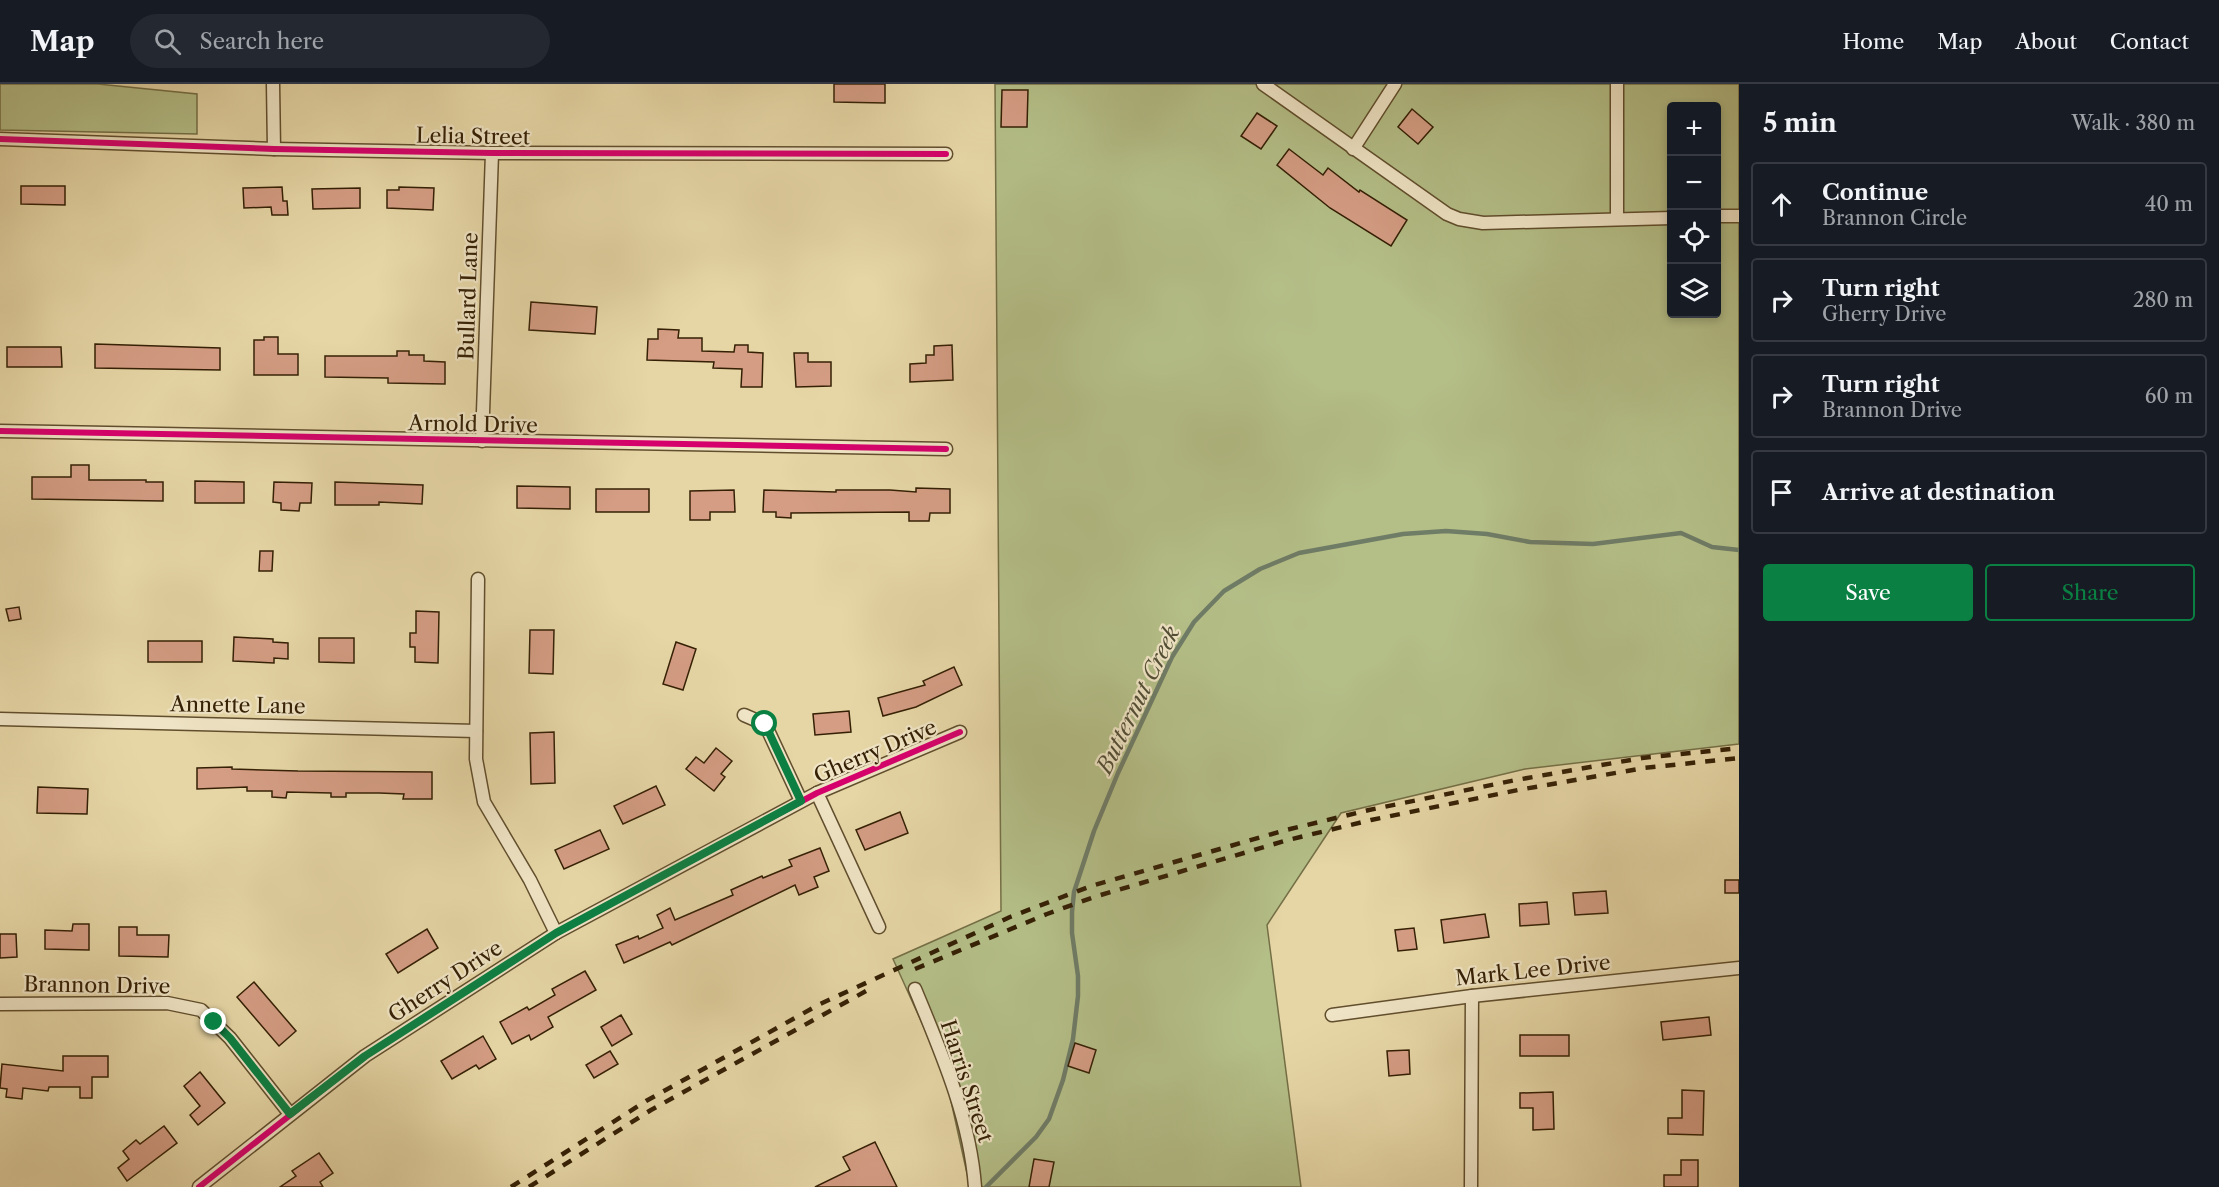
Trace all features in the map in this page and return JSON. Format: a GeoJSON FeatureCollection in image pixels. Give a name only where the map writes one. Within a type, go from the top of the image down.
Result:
{"type":"FeatureCollection","features":[{"type":"Feature","properties":{"kind":"street"},"geometry":{"type":"LineString","coordinates":[[273,84],[274,149]]}},
{"type":"Feature","properties":{"kind":"street"},"geometry":{"type":"LineString","coordinates":[[1263,84],[1447,214],[1468,221],[1483,223],[1667,218]]}},
{"type":"Feature","properties":{"kind":"street"},"geometry":{"type":"LineString","coordinates":[[1353,149],[1395,84]]}},
{"type":"Feature","properties":{"kind":"street"},"geometry":{"type":"LineString","coordinates":[[1617,84],[1617,219]]}},
{"type":"Feature","properties":{"kind":"street","name":"Lelia Street"},"geometry":{"type":"LineString","coordinates":[[0,139],[274,149],[492,153],[946,154]]}},
{"type":"Feature","properties":{"kind":"street","name":"Bullard Lane"},"geometry":{"type":"LineString","coordinates":[[482,441],[492,153]]}},
{"type":"Feature","properties":{"kind":"street"},"geometry":{"type":"LineString","coordinates":[[1721,216],[1739,216]]}},
{"type":"Feature","properties":{"kind":"street","name":"Arnold Drive"},"geometry":{"type":"LineString","coordinates":[[0,431],[946,448]]}},
{"type":"Feature","properties":{"kind":"street"},"geometry":{"type":"LineString","coordinates":[[478,579],[476,759],[484,802],[530,880],[556,933]]}},
{"type":"Feature","properties":{"kind":"street"},"geometry":{"type":"LineString","coordinates":[[744,715],[765,724],[801,801]]}},
{"type":"Feature","properties":{"kind":"street","name":"Annette Lane"},"geometry":{"type":"LineString","coordinates":[[0,719],[476,731]]}},
{"type":"Feature","properties":{"kind":"street","name":"Gherry Drive"},"geometry":{"type":"LineString","coordinates":[[199,1187],[365,1056],[556,933],[817,793],[960,732]]}},
{"type":"Feature","properties":{"kind":"street"},"geometry":{"type":"LineString","coordinates":[[817,793],[879,927]]}},
{"type":"Feature","properties":{"kind":"street","name":"Mark Lee Drive"},"geometry":{"type":"LineString","coordinates":[[1332,1015],[1472,996],[1739,968]]}},
{"type":"Feature","properties":{"kind":"street","name":"Harris Street"},"geometry":{"type":"LineString","coordinates":[[915,989],[939,1047],[963,1118],[975,1187]]}},
{"type":"Feature","properties":{"kind":"street"},"geometry":{"type":"LineString","coordinates":[[1471,1187],[1472,996]]}},
{"type":"Feature","properties":{"kind":"street","name":"Brannon Drive"},"geometry":{"type":"LineString","coordinates":[[0,1004],[167,1003],[201,1010],[230,1038],[290,1114]]}},
{"type":"Feature","properties":{"kind":"green space"},"geometry":{"type":"Polygon","coordinates":[[[0,84],[98,84],[197,94],[197,134],[0,130],[0,84]]]}},
{"type":"Feature","properties":{"kind":"green space"},"geometry":{"type":"Polygon","coordinates":[[[995,84],[1739,84],[1739,744],[1525,769],[1341,813],[1267,925],[1301,1187],[970,1187],[945,1074],[893,959],[1001,911],[995,84]]]}},
{"type":"Feature","properties":{"kind":"building"},"geometry":{"type":"Polygon","coordinates":[[[834,84],[885,84],[885,103],[834,102],[834,84]]]}},
{"type":"Feature","properties":{"kind":"building"},"geometry":{"type":"Polygon","coordinates":[[[1002,90],[1028,90],[1027,127],[1001,127],[1002,90]]]}},
{"type":"Feature","properties":{"kind":"building"},"geometry":{"type":"Polygon","coordinates":[[[1412,109],[1433,127],[1418,144],[1398,127],[1412,109]]]}},
{"type":"Feature","properties":{"kind":"building"},"geometry":{"type":"Polygon","coordinates":[[[1257,113],[1277,126],[1261,149],[1241,136],[1257,113]]]}},
{"type":"Feature","properties":{"kind":"building"},"geometry":{"type":"Polygon","coordinates":[[[1289,149],[1323,175],[1328,168],[1359,192],[1360,190],[1407,220],[1391,246],[1330,208],[1277,165],[1289,149]]]}},
{"type":"Feature","properties":{"kind":"building"},"geometry":{"type":"Polygon","coordinates":[[[21,186],[65,186],[65,205],[21,204],[21,186]]]}},
{"type":"Feature","properties":{"kind":"building"},"geometry":{"type":"Polygon","coordinates":[[[282,187],[283,201],[287,201],[288,215],[272,215],[271,207],[244,208],[243,188],[282,187]]]}},
{"type":"Feature","properties":{"kind":"building"},"geometry":{"type":"Polygon","coordinates":[[[399,187],[434,188],[433,210],[387,208],[387,190],[399,190],[399,187]]]}},
{"type":"Feature","properties":{"kind":"building"},"geometry":{"type":"Polygon","coordinates":[[[360,188],[360,208],[313,209],[312,189],[360,188]]]}},
{"type":"Feature","properties":{"kind":"building"},"geometry":{"type":"Polygon","coordinates":[[[531,302],[597,307],[595,334],[529,330],[531,302]]]}},
{"type":"Feature","properties":{"kind":"building"},"geometry":{"type":"Polygon","coordinates":[[[658,329],[679,330],[678,338],[702,338],[702,351],[734,352],[735,345],[748,345],[748,352],[763,353],[762,387],[741,387],[742,369],[713,368],[714,362],[647,360],[648,339],[658,339],[658,329]]]}},
{"type":"Feature","properties":{"kind":"building"},"geometry":{"type":"Polygon","coordinates":[[[264,337],[278,337],[278,354],[298,354],[298,375],[254,375],[254,340],[264,340],[264,337]]]}},
{"type":"Feature","properties":{"kind":"building"},"geometry":{"type":"Polygon","coordinates":[[[95,344],[220,348],[220,370],[95,368],[95,344]]]}},
{"type":"Feature","properties":{"kind":"building"},"geometry":{"type":"Polygon","coordinates":[[[952,345],[953,380],[910,382],[910,364],[926,363],[926,355],[934,355],[934,346],[952,345]]]}},
{"type":"Feature","properties":{"kind":"building"},"geometry":{"type":"Polygon","coordinates":[[[7,347],[61,347],[62,367],[7,367],[7,347]]]}},
{"type":"Feature","properties":{"kind":"building"},"geometry":{"type":"Polygon","coordinates":[[[397,351],[409,351],[409,355],[424,355],[424,361],[445,362],[445,384],[388,383],[388,378],[325,377],[325,356],[397,356],[397,351]]]}},
{"type":"Feature","properties":{"kind":"building"},"geometry":{"type":"Polygon","coordinates":[[[794,353],[808,353],[808,362],[831,362],[831,386],[796,387],[794,353]]]}},
{"type":"Feature","properties":{"kind":"building"},"geometry":{"type":"Polygon","coordinates":[[[71,465],[89,465],[89,480],[163,482],[163,501],[32,499],[32,477],[71,477],[71,465]]]}},
{"type":"Feature","properties":{"kind":"building"},"geometry":{"type":"Polygon","coordinates":[[[195,481],[244,482],[244,503],[195,503],[195,481]]]}},
{"type":"Feature","properties":{"kind":"building"},"geometry":{"type":"Polygon","coordinates":[[[274,482],[312,483],[311,503],[300,503],[299,511],[281,510],[281,503],[273,502],[274,482]]]}},
{"type":"Feature","properties":{"kind":"building"},"geometry":{"type":"Polygon","coordinates":[[[335,482],[423,485],[422,504],[379,502],[379,505],[335,505],[335,482]]]}},
{"type":"Feature","properties":{"kind":"building"},"geometry":{"type":"Polygon","coordinates":[[[517,486],[570,487],[570,509],[517,508],[517,486]]]}},
{"type":"Feature","properties":{"kind":"building"},"geometry":{"type":"Polygon","coordinates":[[[916,488],[950,489],[950,513],[930,513],[929,521],[909,521],[909,512],[791,513],[791,518],[776,517],[776,512],[763,512],[764,490],[916,492],[916,488]]]}},
{"type":"Feature","properties":{"kind":"building"},"geometry":{"type":"Polygon","coordinates":[[[596,489],[649,489],[649,512],[596,512],[596,489]]]}},
{"type":"Feature","properties":{"kind":"building"},"geometry":{"type":"Polygon","coordinates":[[[734,490],[735,512],[710,512],[710,520],[690,520],[690,491],[734,490]]]}},
{"type":"Feature","properties":{"kind":"building"},"geometry":{"type":"Polygon","coordinates":[[[260,551],[273,551],[272,571],[259,571],[260,551]]]}},
{"type":"Feature","properties":{"kind":"building"},"geometry":{"type":"Polygon","coordinates":[[[19,607],[21,619],[9,621],[6,609],[19,607]]]}},
{"type":"Feature","properties":{"kind":"building"},"geometry":{"type":"Polygon","coordinates":[[[416,611],[439,612],[438,663],[415,662],[415,647],[410,647],[410,633],[416,633],[416,611]]]}},
{"type":"Feature","properties":{"kind":"building"},"geometry":{"type":"Polygon","coordinates":[[[530,630],[554,630],[553,674],[529,673],[530,630]]]}},
{"type":"Feature","properties":{"kind":"building"},"geometry":{"type":"Polygon","coordinates":[[[234,637],[273,639],[273,642],[288,643],[288,659],[274,658],[274,663],[233,661],[234,637]]]}},
{"type":"Feature","properties":{"kind":"building"},"geometry":{"type":"Polygon","coordinates":[[[319,638],[354,638],[354,663],[319,662],[319,638]]]}},
{"type":"Feature","properties":{"kind":"building"},"geometry":{"type":"Polygon","coordinates":[[[148,641],[202,641],[202,662],[148,662],[148,641]]]}},
{"type":"Feature","properties":{"kind":"building"},"geometry":{"type":"Polygon","coordinates":[[[676,642],[696,649],[683,690],[663,684],[676,642]]]}},
{"type":"Feature","properties":{"kind":"building"},"geometry":{"type":"Polygon","coordinates":[[[954,667],[962,685],[916,707],[883,716],[878,698],[925,685],[923,681],[954,667]]]}},
{"type":"Feature","properties":{"kind":"building"},"geometry":{"type":"Polygon","coordinates":[[[849,711],[851,732],[815,735],[813,714],[849,711]]]}},
{"type":"Feature","properties":{"kind":"building"},"geometry":{"type":"Polygon","coordinates":[[[554,732],[555,783],[531,784],[530,733],[554,732]]]}},
{"type":"Feature","properties":{"kind":"building"},"geometry":{"type":"Polygon","coordinates":[[[716,748],[732,761],[721,774],[725,777],[714,791],[686,769],[696,757],[704,763],[716,748]]]}},
{"type":"Feature","properties":{"kind":"building"},"geometry":{"type":"Polygon","coordinates":[[[232,767],[232,769],[298,771],[432,772],[432,799],[403,799],[404,794],[346,793],[346,797],[331,797],[331,793],[287,792],[286,798],[272,797],[272,791],[247,791],[247,787],[197,789],[197,768],[232,767]]]}},
{"type":"Feature","properties":{"kind":"building"},"geometry":{"type":"Polygon","coordinates":[[[656,786],[665,805],[623,824],[614,806],[656,786]]]}},
{"type":"Feature","properties":{"kind":"building"},"geometry":{"type":"Polygon","coordinates":[[[38,787],[88,789],[87,814],[37,813],[38,787]]]}},
{"type":"Feature","properties":{"kind":"building"},"geometry":{"type":"Polygon","coordinates":[[[900,812],[908,833],[865,850],[856,830],[900,812]]]}},
{"type":"Feature","properties":{"kind":"building"},"geometry":{"type":"Polygon","coordinates":[[[600,830],[609,849],[564,869],[555,850],[600,830]]]}},
{"type":"Feature","properties":{"kind":"building"},"geometry":{"type":"Polygon","coordinates":[[[820,848],[829,871],[814,877],[818,887],[799,895],[795,885],[672,945],[670,942],[624,963],[616,945],[638,936],[639,939],[663,928],[657,915],[670,908],[675,920],[733,895],[731,890],[792,866],[789,860],[820,848]]]}},
{"type":"Feature","properties":{"kind":"building"},"geometry":{"type":"Polygon","coordinates":[[[1725,880],[1739,880],[1739,893],[1725,893],[1725,880]]]}},
{"type":"Feature","properties":{"kind":"building"},"geometry":{"type":"Polygon","coordinates":[[[1606,891],[1608,913],[1575,915],[1573,893],[1606,891]]]}},
{"type":"Feature","properties":{"kind":"building"},"geometry":{"type":"Polygon","coordinates":[[[1547,902],[1549,924],[1520,926],[1519,904],[1547,902]]]}},
{"type":"Feature","properties":{"kind":"building"},"geometry":{"type":"Polygon","coordinates":[[[1485,914],[1489,937],[1444,943],[1441,920],[1485,914]]]}},
{"type":"Feature","properties":{"kind":"building"},"geometry":{"type":"Polygon","coordinates":[[[73,924],[89,924],[89,950],[45,949],[45,930],[72,931],[73,924]]]}},
{"type":"Feature","properties":{"kind":"building"},"geometry":{"type":"Polygon","coordinates":[[[119,927],[137,927],[137,935],[169,935],[168,957],[119,956],[119,927]]]}},
{"type":"Feature","properties":{"kind":"building"},"geometry":{"type":"Polygon","coordinates":[[[1414,928],[1417,949],[1398,951],[1395,930],[1414,928]]]}},
{"type":"Feature","properties":{"kind":"building"},"geometry":{"type":"Polygon","coordinates":[[[427,929],[438,948],[398,973],[386,954],[427,929]]]}},
{"type":"Feature","properties":{"kind":"building"},"geometry":{"type":"Polygon","coordinates":[[[0,934],[16,934],[17,957],[0,958],[0,934]]]}},
{"type":"Feature","properties":{"kind":"building"},"geometry":{"type":"Polygon","coordinates":[[[585,971],[596,990],[548,1017],[553,1027],[531,1040],[529,1035],[512,1044],[500,1022],[527,1007],[529,1010],[555,995],[552,989],[585,971]]]}},
{"type":"Feature","properties":{"kind":"building"},"geometry":{"type":"Polygon","coordinates":[[[254,982],[296,1031],[279,1046],[237,997],[254,982]]]}},
{"type":"Feature","properties":{"kind":"building"},"geometry":{"type":"Polygon","coordinates":[[[621,1015],[632,1034],[612,1046],[601,1027],[621,1015]]]}},
{"type":"Feature","properties":{"kind":"building"},"geometry":{"type":"Polygon","coordinates":[[[1709,1017],[1711,1035],[1663,1040],[1661,1022],[1709,1017]]]}},
{"type":"Feature","properties":{"kind":"building"},"geometry":{"type":"Polygon","coordinates":[[[1520,1035],[1569,1035],[1569,1056],[1520,1056],[1520,1035]]]}},
{"type":"Feature","properties":{"kind":"building"},"geometry":{"type":"Polygon","coordinates":[[[483,1036],[496,1059],[479,1069],[476,1065],[452,1079],[441,1061],[483,1036]]]}},
{"type":"Feature","properties":{"kind":"building"},"geometry":{"type":"Polygon","coordinates":[[[1075,1043],[1096,1050],[1089,1073],[1068,1066],[1075,1043]]]}},
{"type":"Feature","properties":{"kind":"building"},"geometry":{"type":"Polygon","coordinates":[[[1409,1050],[1410,1074],[1389,1076],[1387,1051],[1409,1050]]]}},
{"type":"Feature","properties":{"kind":"building"},"geometry":{"type":"Polygon","coordinates":[[[610,1051],[618,1064],[594,1078],[586,1065],[610,1051]]]}},
{"type":"Feature","properties":{"kind":"building"},"geometry":{"type":"Polygon","coordinates":[[[63,1056],[108,1056],[108,1077],[92,1077],[92,1098],[80,1098],[80,1087],[49,1087],[48,1091],[23,1088],[22,1099],[6,1097],[7,1089],[0,1088],[2,1064],[63,1071],[63,1056]]]}},
{"type":"Feature","properties":{"kind":"building"},"geometry":{"type":"Polygon","coordinates":[[[200,1072],[225,1103],[198,1125],[190,1115],[200,1106],[184,1086],[200,1072]]]}},
{"type":"Feature","properties":{"kind":"building"},"geometry":{"type":"Polygon","coordinates":[[[1682,1090],[1704,1091],[1703,1135],[1668,1134],[1668,1118],[1682,1118],[1682,1090]]]}},
{"type":"Feature","properties":{"kind":"building"},"geometry":{"type":"Polygon","coordinates":[[[1553,1092],[1554,1129],[1533,1130],[1533,1108],[1520,1108],[1520,1093],[1553,1092]]]}},
{"type":"Feature","properties":{"kind":"building"},"geometry":{"type":"Polygon","coordinates":[[[164,1126],[177,1143],[127,1181],[118,1168],[129,1159],[123,1151],[136,1140],[140,1144],[164,1126]]]}},
{"type":"Feature","properties":{"kind":"building"},"geometry":{"type":"Polygon","coordinates":[[[875,1142],[897,1187],[815,1187],[850,1170],[843,1157],[875,1142]]]}},
{"type":"Feature","properties":{"kind":"building"},"geometry":{"type":"Polygon","coordinates":[[[319,1153],[333,1173],[320,1182],[323,1187],[280,1187],[296,1176],[292,1171],[319,1153]]]}},
{"type":"Feature","properties":{"kind":"building"},"geometry":{"type":"Polygon","coordinates":[[[1034,1159],[1054,1162],[1049,1187],[1029,1187],[1034,1159]]]}},
{"type":"Feature","properties":{"kind":"building"},"geometry":{"type":"Polygon","coordinates":[[[1681,1160],[1698,1160],[1698,1187],[1664,1187],[1664,1175],[1681,1175],[1681,1160]]]}},
{"type":"Feature","properties":{"kind":"waterway","name":"Butternut Creek"},"geometry":{"type":"LineString","coordinates":[[986,1187],[1036,1137],[1049,1119],[1063,1080],[1073,1039],[1078,996],[1078,976],[1072,933],[1074,892],[1094,831],[1118,773],[1172,657],[1194,622],[1224,591],[1260,569],[1299,553],[1403,534],[1446,531],[1487,534],[1530,542],[1593,544],[1681,533],[1712,547],[1739,550]]}},
{"type":"Feature","properties":{"kind":"railway"},"geometry":{"type":"LineString","coordinates":[[511,1187],[646,1101],[820,1004],[1010,917],[1091,886],[1286,830],[1369,810],[1516,780],[1642,758],[1739,748]]}},
{"type":"Feature","properties":{"kind":"railway"},"geometry":{"type":"LineString","coordinates":[[915,969],[1094,897],[1288,840],[1371,820],[1518,790],[1644,768],[1739,758]]}},
{"type":"Feature","properties":{"kind":"railway"},"geometry":{"type":"LineString","coordinates":[[529,1187],[651,1110],[866,991]]}},
{"type":"Feature","properties":{"kind":"cycle path"},"geometry":{"type":"LineString","coordinates":[[0,139],[274,149],[492,153],[946,154]]}},
{"type":"Feature","properties":{"kind":"cycle path"},"geometry":{"type":"LineString","coordinates":[[0,431],[946,449]]}},
{"type":"Feature","properties":{"kind":"cycle path"},"geometry":{"type":"LineString","coordinates":[[199,1187],[365,1056],[556,933],[817,793],[960,732]]}},
{"type":"Feature","properties":{"kind":"route"},"geometry":{"type":"LineString","coordinates":[[214,1022],[230,1038],[290,1114],[365,1056],[556,933],[801,801],[765,724]]}}]}
